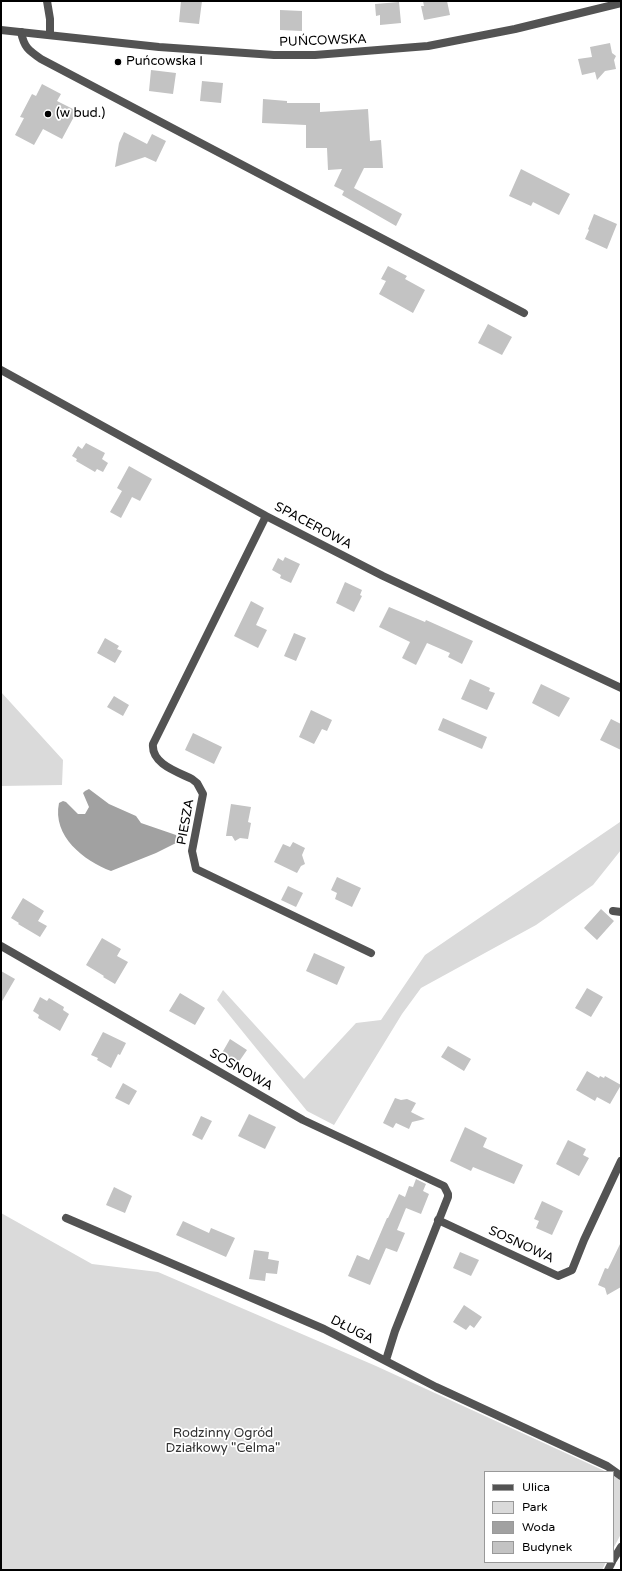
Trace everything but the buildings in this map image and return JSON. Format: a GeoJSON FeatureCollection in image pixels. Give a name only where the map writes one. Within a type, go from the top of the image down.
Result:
{"type":"FeatureCollection","features":[{"type":"Feature","properties":{"kind":"street"},"geometry":{"type":"LineString","coordinates":[[47,1],[50,19],[50,34]]}},
{"type":"Feature","properties":{"kind":"street","name":"PUŃCOWSKA"},"geometry":{"type":"LineString","coordinates":[[1,30],[159,46],[274,54],[315,55],[428,46],[514,29],[621,3]]}},
{"type":"Feature","properties":{"kind":"street"},"geometry":{"type":"LineString","coordinates":[[21,32],[23,44],[30,52],[41,59],[524,313]]}},
{"type":"Feature","properties":{"kind":"street","name":"SPACEROWA"},"geometry":{"type":"LineString","coordinates":[[1,370],[266,516],[383,576],[621,688]]}},
{"type":"Feature","properties":{"kind":"street","name":"PIESZA"},"geometry":{"type":"LineString","coordinates":[[266,516],[153,744],[153,751],[158,761],[192,779],[203,794],[192,851],[196,869],[371,953]]}},
{"type":"Feature","properties":{"kind":"street","name":"SOSNOWA"},"geometry":{"type":"LineString","coordinates":[[1,946],[303,1120],[444,1186],[448,1197],[395,1331],[386,1360]]}},
{"type":"Feature","properties":{"kind":"street","name":"SOSNOWA"},"geometry":{"type":"LineString","coordinates":[[438,1220],[558,1276],[572,1270],[584,1240],[621,1161]]}},
{"type":"Feature","properties":{"kind":"street","name":"DŁUGA"},"geometry":{"type":"LineString","coordinates":[[66,1218],[324,1329],[436,1387],[607,1466],[621,1476]]}},
{"type":"Feature","properties":{"kind":"street"},"geometry":{"type":"LineString","coordinates":[[614,1559],[621,1547]]}},
{"type":"Feature","properties":{"kind":"green space"},"geometry":{"type":"Polygon","coordinates":[[[1,692],[63,760],[62,785],[1,786],[1,692]]]}},
{"type":"Feature","properties":{"kind":"green space"},"geometry":{"type":"Polygon","coordinates":[[[620,822],[621,850],[593,885],[536,925],[421,988],[402,1014],[334,1125],[307,1111],[217,1000],[223,990],[304,1079],[356,1023],[381,1020],[425,955],[620,822]]]}},
{"type":"Feature","properties":{"kind":"green space","name":"Rodzinny Ogród Działkowy \"Celma\""},"geometry":{"type":"Polygon","coordinates":[[[1,1213],[92,1264],[158,1272],[376,1366],[605,1471],[484,1471],[484,1563],[606,1563],[602,1570],[1,1570],[1,1213]]]}},
{"type":"Feature","properties":{"kind":"green space"},"geometry":{"type":"Polygon","coordinates":[[[614,1476],[621,1481],[621,1534],[614,1547],[614,1476]]]}},
{"type":"Feature","properties":{"kind":"water"},"geometry":{"type":"Polygon","coordinates":[[[89,789],[109,804],[136,816],[141,823],[176,835],[178,842],[156,853],[111,871],[90,861],[72,846],[65,836],[60,826],[58,815],[59,803],[63,801],[66,802],[78,814],[85,814],[89,807],[83,793],[89,789]]]}},
{"type":"Feature","properties":{"kind":"place","name":"Puńcowska I"},"geometry":{"type":"Point","coordinates":[118,62]}},
{"type":"Feature","properties":{"kind":"place","name":"(w bud.)"},"geometry":{"type":"Point","coordinates":[48,114]}}]}
